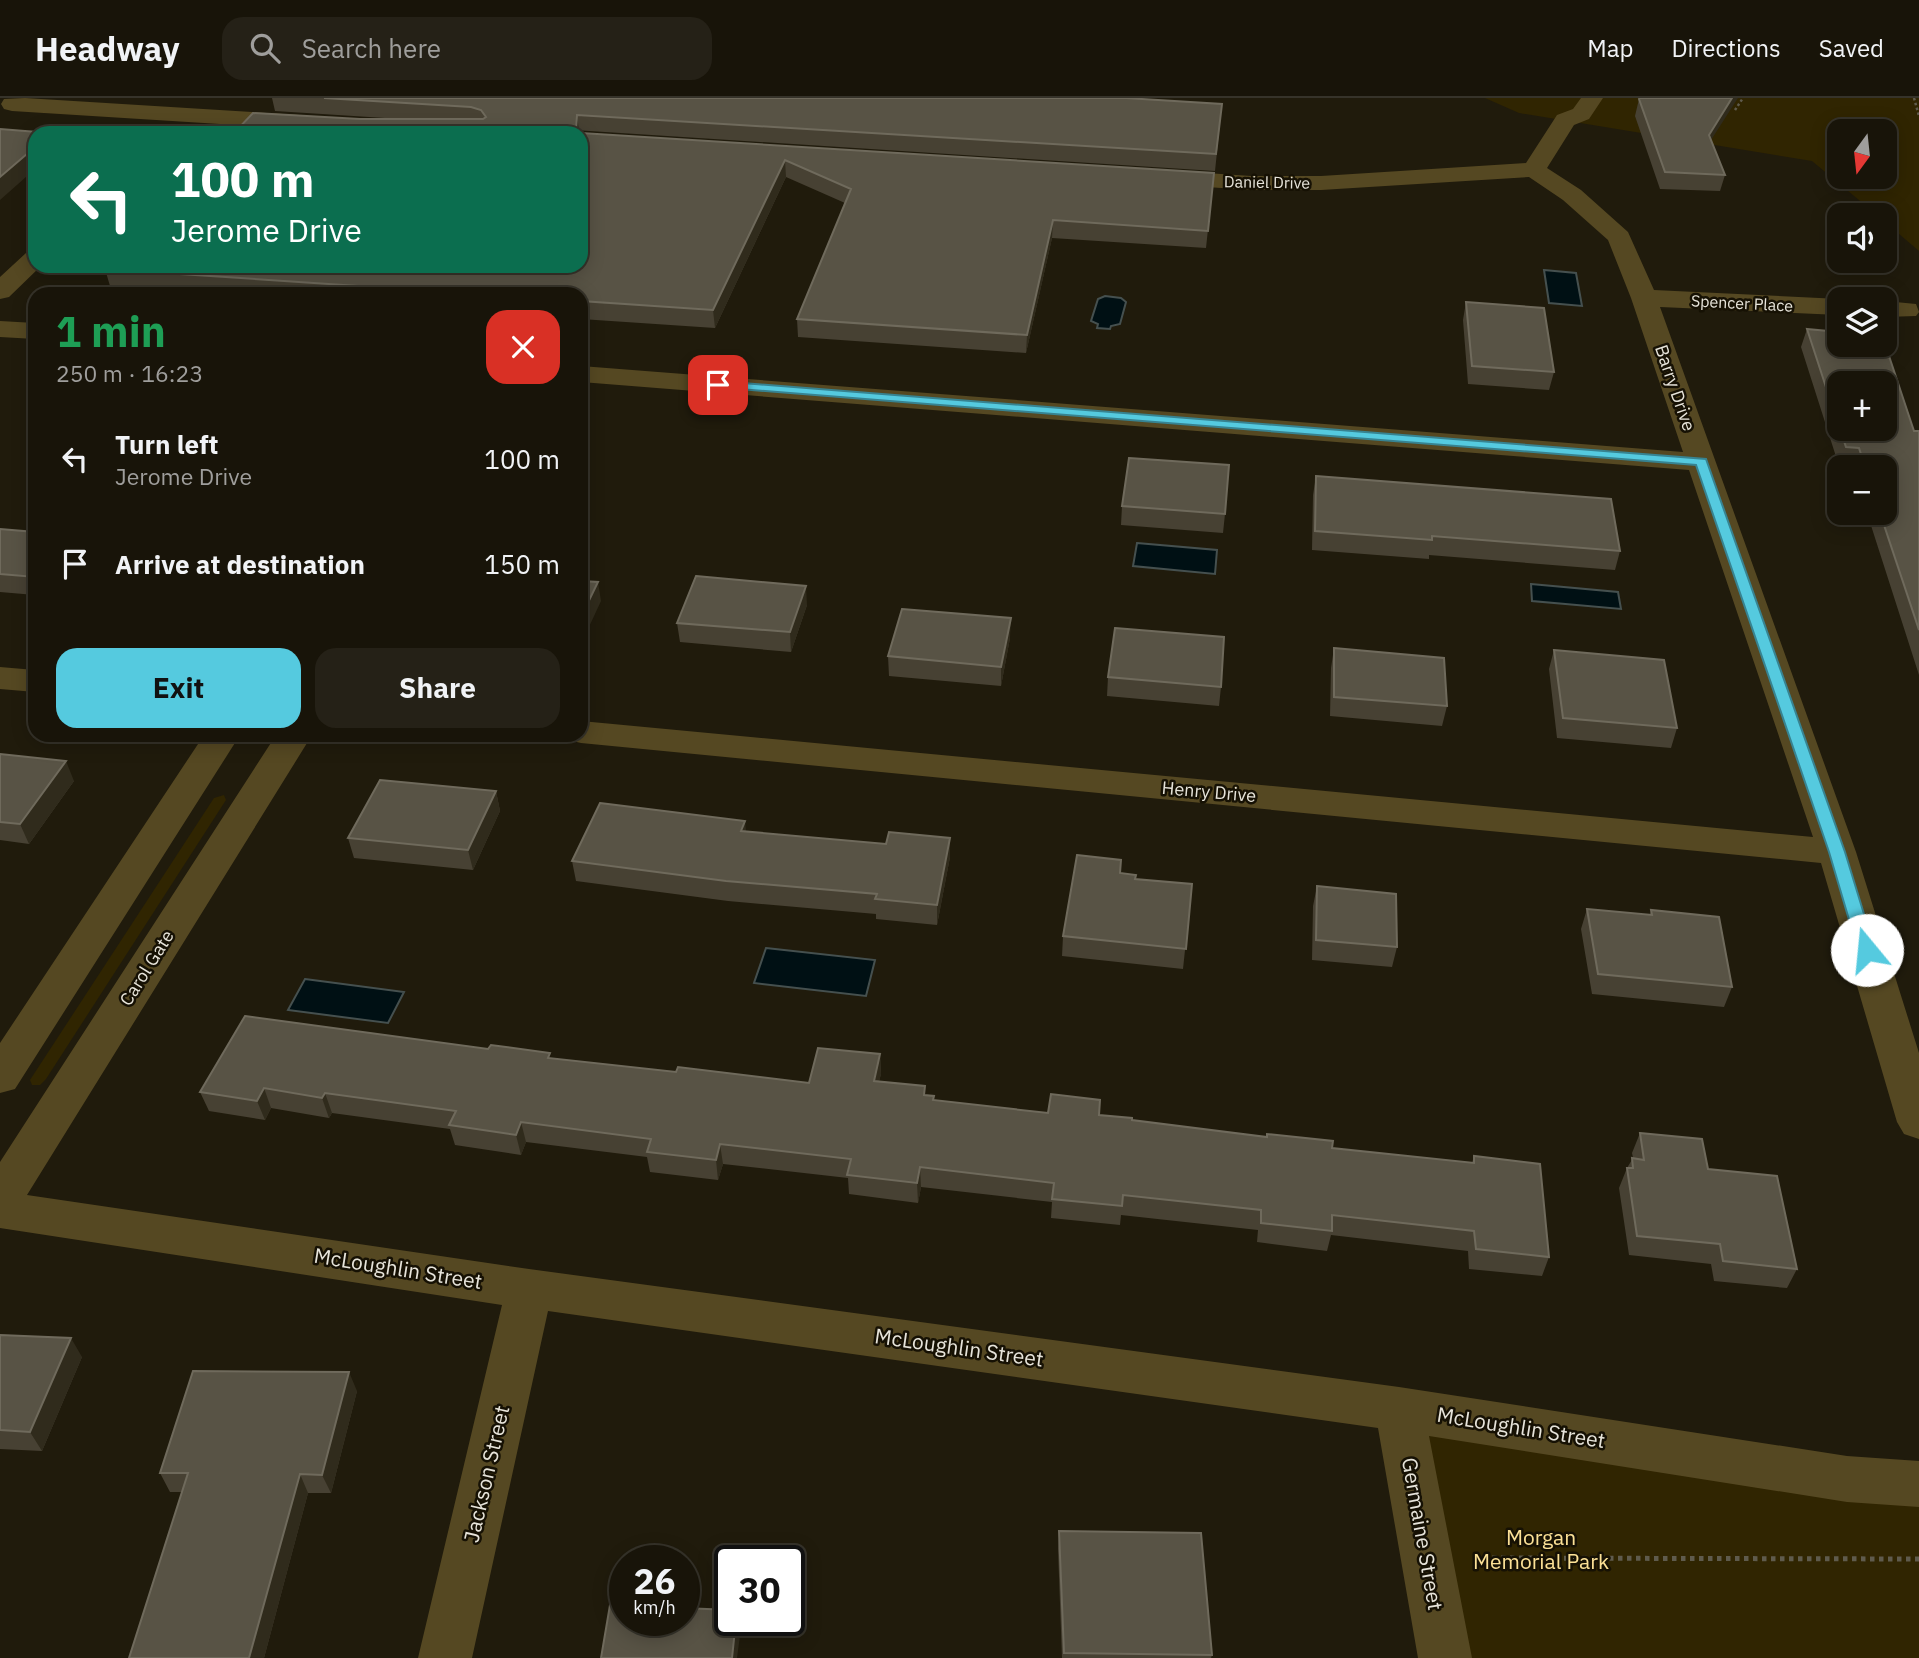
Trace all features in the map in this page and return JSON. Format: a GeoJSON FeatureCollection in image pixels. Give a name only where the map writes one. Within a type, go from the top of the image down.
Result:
{"type":"FeatureCollection","features":[{"type":"Feature","properties":{"kind":"street"},"geometry":{"type":"LineString","coordinates":[[1548,98],[1553,110],[1564,120]]}},
{"type":"Feature","properties":{"kind":"street"},"geometry":{"type":"LineString","coordinates":[[1534,170],[1564,120],[1581,114],[1592,98]]}},
{"type":"Feature","properties":{"kind":"street"},"geometry":{"type":"LineString","coordinates":[[12,104],[323,123]]}},
{"type":"Feature","properties":{"kind":"street"},"geometry":{"type":"LineString","coordinates":[[173,126],[186,114]]}},
{"type":"Feature","properties":{"kind":"street","name":"Daniel Drive"},"geometry":{"type":"LineString","coordinates":[[1139,176],[1251,183],[1321,183],[1534,170]]}},
{"type":"Feature","properties":{"kind":"street","name":"Barry Drive"},"geometry":{"type":"LineString","coordinates":[[1534,170],[1572,195],[1619,237],[1644,298],[1837,852],[1919,1122]]}},
{"type":"Feature","properties":{"kind":"street"},"geometry":{"type":"LineString","coordinates":[[0,291],[28,265]]}},
{"type":"Feature","properties":{"kind":"street","name":"Spencer Place"},"geometry":{"type":"LineString","coordinates":[[1644,298],[1827,306]]}},
{"type":"Feature","properties":{"kind":"street"},"geometry":{"type":"LineString","coordinates":[[0,329],[28,331]]}},
{"type":"Feature","properties":{"kind":"street"},"geometry":{"type":"LineString","coordinates":[[588,375],[1701,462]]}},
{"type":"Feature","properties":{"kind":"street"},"geometry":{"type":"LineString","coordinates":[[0,678],[28,680]]}},
{"type":"Feature","properties":{"kind":"street","name":"Henry Drive"},"geometry":{"type":"LineString","coordinates":[[588,733],[1837,852]]}},
{"type":"Feature","properties":{"kind":"street"},"geometry":{"type":"LineString","coordinates":[[0,1077],[217,742]]}},
{"type":"Feature","properties":{"kind":"street","name":"Carol Gate"},"geometry":{"type":"LineString","coordinates":[[0,1200],[290,742]]}},
{"type":"Feature","properties":{"kind":"street","name":"McLoughlin Street"},"geometry":{"type":"LineString","coordinates":[[0,1209],[529,1289],[1399,1409],[1847,1479],[1919,1484]]}},
{"type":"Feature","properties":{"kind":"street","name":"Jackson Street"},"geometry":{"type":"LineString","coordinates":[[445,1658],[529,1289]]}},
{"type":"Feature","properties":{"kind":"street","name":"Germaine Street"},"geometry":{"type":"LineString","coordinates":[[1399,1409],[1445,1658]]}},
{"type":"Feature","properties":{"kind":"path"},"geometry":{"type":"LineString","coordinates":[[1735,110],[1743,98]]}},
{"type":"Feature","properties":{"kind":"path"},"geometry":{"type":"LineString","coordinates":[[1914,98],[1919,116]]}},
{"type":"Feature","properties":{"kind":"path"},"geometry":{"type":"LineString","coordinates":[[1426,1558],[1919,1559]]}},
{"type":"Feature","properties":{"kind":"green space"},"geometry":{"type":"Polygon","coordinates":[[[1485,98],[1919,98],[1919,251],[1897,232],[1897,203],[1863,203],[1846,189],[1897,189],[1897,119],[1827,119],[1827,173],[1812,161],[1519,113],[1485,98]]]}},
{"type":"Feature","properties":{"kind":"green space"},"geometry":{"type":"Polygon","coordinates":[[[224,795],[226,800],[46,1079],[40,1085],[32,1085],[30,1080],[214,798],[224,795]]]}},
{"type":"Feature","properties":{"kind":"green space","name":"Morgan Memorial Park"},"geometry":{"type":"Polygon","coordinates":[[[1412,1420],[1919,1491],[1919,1658],[1451,1658],[1412,1420]]]}},
{"type":"Feature","properties":{"kind":"shaded area"},"geometry":{"type":"Polygon","coordinates":[[[1544,270],[1576,273],[1582,306],[1549,303],[1544,270]]]}},
{"type":"Feature","properties":{"kind":"shaded area"},"geometry":{"type":"Polygon","coordinates":[[[1105,296],[1121,298],[1126,302],[1120,324],[1111,326],[1110,329],[1097,328],[1098,324],[1091,321],[1098,299],[1105,296]]]}},
{"type":"Feature","properties":{"kind":"shaded area"},"geometry":{"type":"Polygon","coordinates":[[[1137,543],[1217,550],[1215,574],[1133,566],[1137,543]]]}},
{"type":"Feature","properties":{"kind":"shaded area"},"geometry":{"type":"Polygon","coordinates":[[[1531,584],[1618,592],[1621,609],[1532,601],[1531,584]]]}},
{"type":"Feature","properties":{"kind":"shaded area"},"geometry":{"type":"Polygon","coordinates":[[[766,948],[875,960],[866,996],[754,983],[766,948]]]}},
{"type":"Feature","properties":{"kind":"shaded area"},"geometry":{"type":"Polygon","coordinates":[[[305,979],[404,992],[388,1023],[288,1010],[305,979]]]}},
{"type":"Feature","properties":{"kind":"building"},"geometry":{"type":"Polygon","coordinates":[[[324,98],[1126,98],[1222,104],[1216,154],[577,115],[576,126],[241,126],[253,113],[360,119],[486,117],[481,110],[471,107],[324,98]]]}},
{"type":"Feature","properties":{"kind":"building"},"geometry":{"type":"Polygon","coordinates":[[[1640,98],[1732,98],[1709,135],[1725,175],[1665,172],[1640,98]]]}},
{"type":"Feature","properties":{"kind":"building"},"geometry":{"type":"Polygon","coordinates":[[[0,129],[28,131],[28,153],[0,177],[0,129]]]}},
{"type":"Feature","properties":{"kind":"building"},"geometry":{"type":"Polygon","coordinates":[[[588,133],[1214,173],[1208,231],[1053,220],[1027,335],[797,319],[851,189],[785,160],[713,310],[588,301],[588,287],[374,287],[165,273],[588,273],[588,133]]]}},
{"type":"Feature","properties":{"kind":"building"},"geometry":{"type":"Polygon","coordinates":[[[1466,302],[1544,308],[1554,372],[1472,366],[1466,302]]]}},
{"type":"Feature","properties":{"kind":"building"},"geometry":{"type":"Polygon","coordinates":[[[1807,329],[1827,331],[1827,357],[1889,357],[1894,371],[1827,371],[1827,390],[1807,329]]]}},
{"type":"Feature","properties":{"kind":"building"},"geometry":{"type":"Polygon","coordinates":[[[1897,380],[1914,431],[1919,431],[1919,630],[1884,525],[1897,525],[1897,455],[1861,455],[1859,448],[1846,447],[1844,441],[1897,441],[1897,380]]]}},
{"type":"Feature","properties":{"kind":"building"},"geometry":{"type":"Polygon","coordinates":[[[1129,458],[1229,465],[1225,514],[1122,506],[1129,458]]]}},
{"type":"Feature","properties":{"kind":"building"},"geometry":{"type":"Polygon","coordinates":[[[1316,476],[1611,499],[1620,551],[1432,536],[1432,540],[1315,531],[1316,476]]]}},
{"type":"Feature","properties":{"kind":"building"},"geometry":{"type":"Polygon","coordinates":[[[0,529],[28,531],[28,576],[0,574],[0,529]]]}},
{"type":"Feature","properties":{"kind":"building"},"geometry":{"type":"Polygon","coordinates":[[[696,576],[806,586],[790,632],[677,623],[696,576]]]}},
{"type":"Feature","properties":{"kind":"building"},"geometry":{"type":"Polygon","coordinates":[[[588,581],[598,582],[588,603],[588,581]]]}},
{"type":"Feature","properties":{"kind":"building"},"geometry":{"type":"Polygon","coordinates":[[[902,609],[1011,618],[1001,667],[888,656],[902,609]]]}},
{"type":"Feature","properties":{"kind":"building"},"geometry":{"type":"Polygon","coordinates":[[[1115,628],[1224,637],[1221,687],[1108,677],[1115,628]]]}},
{"type":"Feature","properties":{"kind":"building"},"geometry":{"type":"Polygon","coordinates":[[[1334,648],[1444,658],[1447,706],[1334,697],[1334,648]]]}},
{"type":"Feature","properties":{"kind":"building"},"geometry":{"type":"Polygon","coordinates":[[[1554,650],[1664,660],[1677,728],[1563,718],[1554,650]]]}},
{"type":"Feature","properties":{"kind":"building"},"geometry":{"type":"Polygon","coordinates":[[[0,754],[66,761],[20,824],[0,822],[0,754]]]}},
{"type":"Feature","properties":{"kind":"building"},"geometry":{"type":"Polygon","coordinates":[[[380,780],[496,791],[468,850],[348,838],[380,780]]]}},
{"type":"Feature","properties":{"kind":"building"},"geometry":{"type":"Polygon","coordinates":[[[600,803],[745,821],[741,831],[886,844],[889,832],[950,838],[937,905],[875,899],[877,894],[726,881],[572,861],[600,803]]]}},
{"type":"Feature","properties":{"kind":"building"},"geometry":{"type":"Polygon","coordinates":[[[1077,855],[1121,860],[1120,873],[1136,875],[1135,879],[1192,884],[1186,949],[1063,936],[1077,855]]]}},
{"type":"Feature","properties":{"kind":"building"},"geometry":{"type":"Polygon","coordinates":[[[1317,886],[1396,894],[1397,947],[1316,940],[1317,886]]]}},
{"type":"Feature","properties":{"kind":"building"},"geometry":{"type":"Polygon","coordinates":[[[1587,909],[1652,915],[1651,910],[1719,917],[1732,987],[1598,974],[1587,909]]]}},
{"type":"Feature","properties":{"kind":"building"},"geometry":{"type":"Polygon","coordinates":[[[245,1016],[488,1049],[491,1045],[550,1053],[548,1058],[676,1072],[678,1067],[809,1083],[818,1048],[880,1054],[874,1081],[925,1086],[924,1095],[934,1096],[933,1100],[1048,1113],[1051,1094],[1100,1100],[1099,1115],[1132,1120],[1267,1137],[1267,1134],[1333,1141],[1332,1148],[1474,1163],[1474,1156],[1540,1164],[1549,1257],[1476,1249],[1474,1231],[1332,1215],[1332,1231],[1261,1223],[1261,1210],[1123,1195],[1122,1206],[1052,1199],[1054,1183],[920,1167],[917,1183],[847,1175],[851,1159],[720,1144],[716,1160],[647,1152],[651,1139],[521,1122],[516,1135],[449,1125],[456,1111],[325,1093],[322,1098],[264,1088],[257,1101],[200,1092],[245,1016]]]}},
{"type":"Feature","properties":{"kind":"building"},"geometry":{"type":"Polygon","coordinates":[[[1640,1133],[1702,1139],[1708,1169],[1777,1176],[1797,1269],[1723,1261],[1720,1244],[1637,1236],[1627,1168],[1633,1168],[1632,1158],[1644,1160],[1640,1133]]]}},
{"type":"Feature","properties":{"kind":"building"},"geometry":{"type":"Polygon","coordinates":[[[0,1335],[71,1338],[30,1432],[0,1430],[0,1335]]]}},
{"type":"Feature","properties":{"kind":"building"},"geometry":{"type":"Polygon","coordinates":[[[193,1371],[349,1372],[322,1475],[300,1474],[249,1658],[129,1658],[188,1473],[160,1473],[193,1371]]]}},
{"type":"Feature","properties":{"kind":"building"},"geometry":{"type":"Polygon","coordinates":[[[1059,1531],[1201,1533],[1212,1655],[1064,1653],[1059,1531]]]}},
{"type":"Feature","properties":{"kind":"building"},"geometry":{"type":"Polygon","coordinates":[[[700,1609],[714,1609],[714,1636],[734,1636],[732,1658],[601,1658],[609,1611],[609,1636],[700,1636],[700,1609]]]}},
{"type":"Feature","properties":{"kind":"route"},"geometry":{"type":"LineString","coordinates":[[718,385],[1701,462],[1837,852],[1867,950]]}}]}
